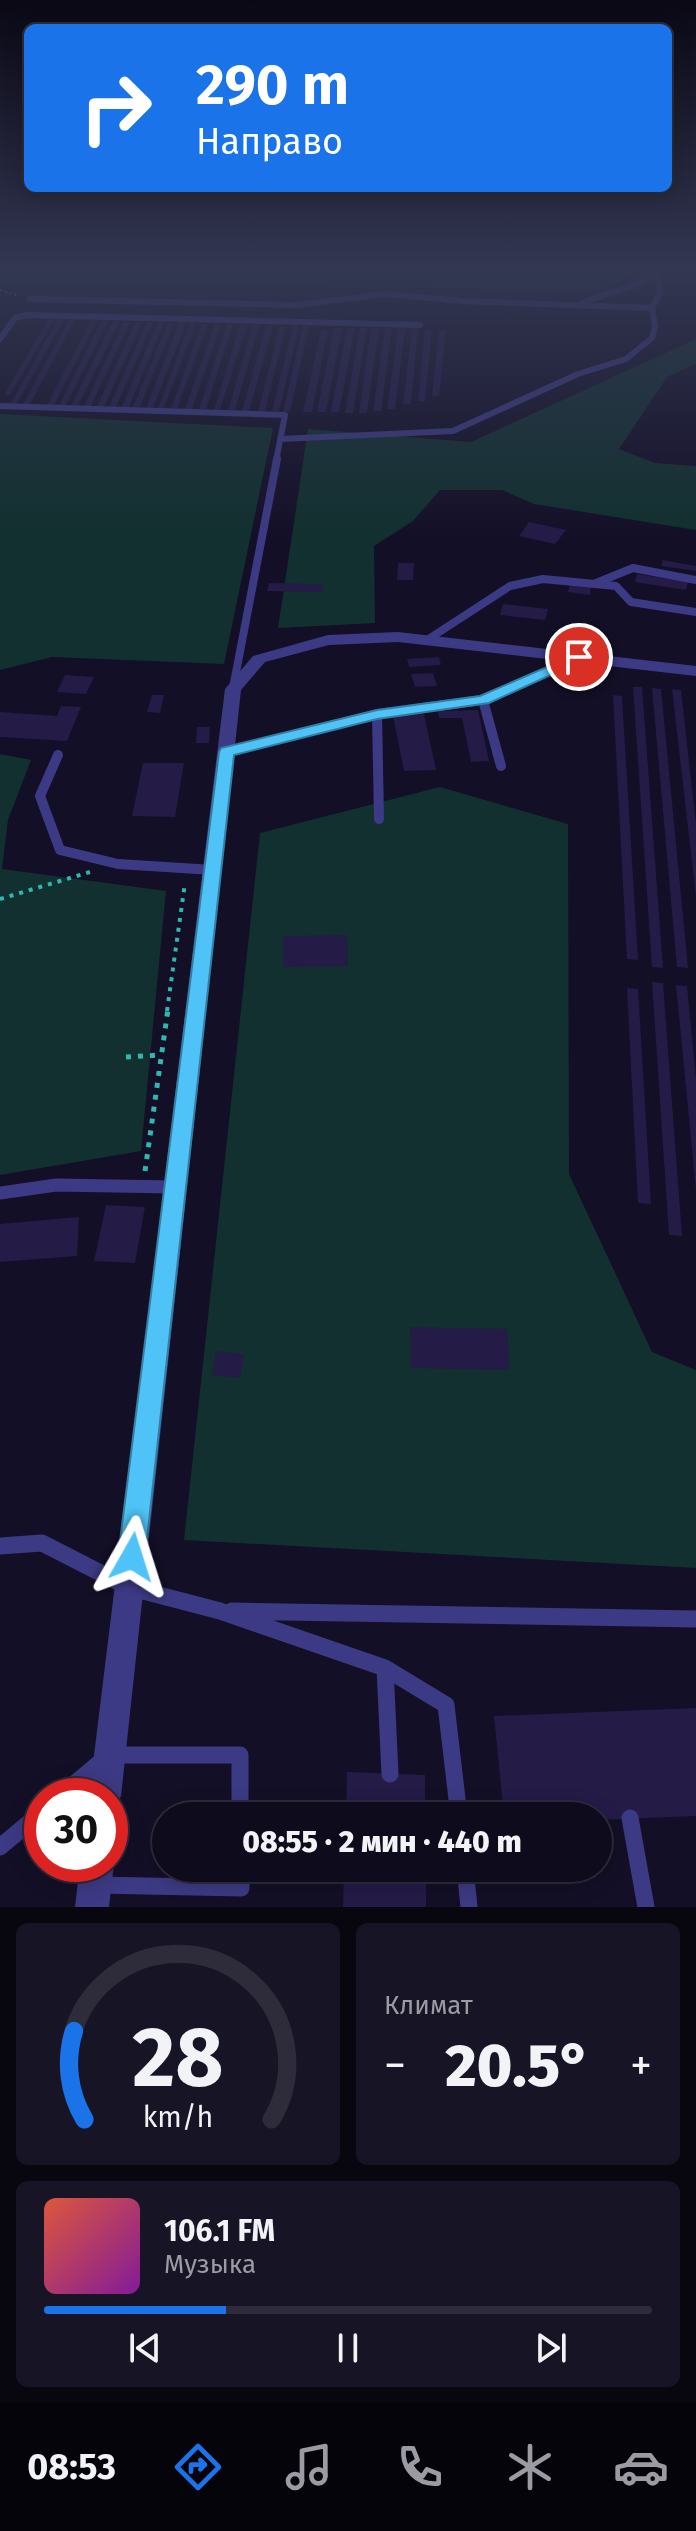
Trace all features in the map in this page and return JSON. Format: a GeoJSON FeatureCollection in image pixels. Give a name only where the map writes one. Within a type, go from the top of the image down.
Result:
{"type":"FeatureCollection","features":[{"type":"Feature","properties":{"kind":"street"},"geometry":{"type":"LineString","coordinates":[[107,1778],[233,689],[259,659],[328,640],[398,637],[696,671]]}},
{"type":"Feature","properties":{"kind":"lane"},"geometry":{"type":"LineString","coordinates":[[280,439],[453,431],[578,374],[623,360]]}},
{"type":"Feature","properties":{"kind":"lane"},"geometry":{"type":"LineString","coordinates":[[0,406],[285,415],[233,689]]}},
{"type":"Feature","properties":{"kind":"lane"},"geometry":{"type":"LineString","coordinates":[[593,584],[633,568],[696,580]]}},
{"type":"Feature","properties":{"kind":"lane"},"geometry":{"type":"LineString","coordinates":[[427,640],[510,586],[543,579],[616,586],[631,602],[696,612]]}},
{"type":"Feature","properties":{"kind":"lane"},"geometry":{"type":"LineString","coordinates":[[226,752],[377,714],[483,700],[579,657]]}},
{"type":"Feature","properties":{"kind":"lane"},"geometry":{"type":"LineString","coordinates":[[483,700],[501,766]]}},
{"type":"Feature","properties":{"kind":"lane"},"geometry":{"type":"LineString","coordinates":[[377,714],[379,819]]}},
{"type":"Feature","properties":{"kind":"lane"},"geometry":{"type":"LineString","coordinates":[[58,755],[40,796],[60,850],[118,864],[213,870]]}},
{"type":"Feature","properties":{"kind":"lane"},"geometry":{"type":"LineString","coordinates":[[0,1193],[56,1185],[174,1187]]}},
{"type":"Feature","properties":{"kind":"lane"},"geometry":{"type":"LineString","coordinates":[[0,1546],[42,1543],[128,1587],[220,1611],[385,1668],[446,1705],[457,1802]]}},
{"type":"Feature","properties":{"kind":"lane"},"geometry":{"type":"LineString","coordinates":[[220,1611],[696,1619]]}},
{"type":"Feature","properties":{"kind":"lane"},"geometry":{"type":"LineString","coordinates":[[385,1668],[390,1774]]}},
{"type":"Feature","properties":{"kind":"lane"},"geometry":{"type":"LineString","coordinates":[[82,1778],[109,1755],[240,1755],[240,1802]]}},
{"type":"Feature","properties":{"kind":"lane"},"geometry":{"type":"LineString","coordinates":[[630,1818],[646,1907]]}},
{"type":"Feature","properties":{"kind":"lane"},"geometry":{"type":"LineString","coordinates":[[0,1847],[24,1827]]}},
{"type":"Feature","properties":{"kind":"lane"},"geometry":{"type":"LineString","coordinates":[[95,1885],[241,1888],[241,1882]]}},
{"type":"Feature","properties":{"kind":"lane"},"geometry":{"type":"LineString","coordinates":[[466,1882],[469,1907]]}},
{"type":"Feature","properties":{"kind":"path"},"geometry":{"type":"LineString","coordinates":[[0,899],[118,864]]}},
{"type":"Feature","properties":{"kind":"path"},"geometry":{"type":"LineString","coordinates":[[142,1187],[187,869]]}},
{"type":"Feature","properties":{"kind":"path"},"geometry":{"type":"LineString","coordinates":[[126,1057],[161,1055]]}},
{"type":"Feature","properties":{"kind":"green space"},"geometry":{"type":"Polygon","coordinates":[[[650,360],[696,360],[696,364],[667,377],[619,449],[655,463],[696,466],[696,530],[534,504],[502,490],[440,490],[413,521],[374,546],[375,623],[278,628],[308,429],[471,442],[650,360]]]}},
{"type":"Feature","properties":{"kind":"green space"},"geometry":{"type":"Polygon","coordinates":[[[0,414],[273,428],[224,664],[52,657],[0,670],[0,414]]]}},
{"type":"Feature","properties":{"kind":"green space"},"geometry":{"type":"Polygon","coordinates":[[[0,754],[31,760],[8,820],[2,869],[166,891],[141,1151],[0,1175],[0,754]]]}},
{"type":"Feature","properties":{"kind":"green space"},"geometry":{"type":"Polygon","coordinates":[[[440,787],[568,824],[569,1174],[652,1352],[696,1370],[696,1568],[184,1540],[260,833],[440,787]]]}},
{"type":"Feature","properties":{"kind":"building"},"geometry":{"type":"Polygon","coordinates":[[[24,360],[31,360],[10,395],[4,395],[24,360]]]}},
{"type":"Feature","properties":{"kind":"building"},"geometry":{"type":"Polygon","coordinates":[[[35,360],[41,360],[17,403],[11,403],[35,360]]]}},
{"type":"Feature","properties":{"kind":"building"},"geometry":{"type":"Polygon","coordinates":[[[47,360],[54,360],[30,404],[23,404],[47,360]]]}},
{"type":"Feature","properties":{"kind":"building"},"geometry":{"type":"Polygon","coordinates":[[[71,360],[77,360],[54,405],[47,405],[71,360]]]}},
{"type":"Feature","properties":{"kind":"building"},"geometry":{"type":"Polygon","coordinates":[[[82,360],[89,360],[66,405],[59,405],[82,360]]]}},
{"type":"Feature","properties":{"kind":"building"},"geometry":{"type":"Polygon","coordinates":[[[94,360],[100,360],[78,406],[71,406],[94,360]]]}},
{"type":"Feature","properties":{"kind":"building"},"geometry":{"type":"Polygon","coordinates":[[[106,360],[112,360],[91,406],[84,406],[106,360]]]}},
{"type":"Feature","properties":{"kind":"building"},"geometry":{"type":"Polygon","coordinates":[[[118,360],[125,360],[104,407],[97,406],[118,360]]]}},
{"type":"Feature","properties":{"kind":"building"},"geometry":{"type":"Polygon","coordinates":[[[130,360],[136,360],[116,407],[109,407],[130,360]]]}},
{"type":"Feature","properties":{"kind":"building"},"geometry":{"type":"Polygon","coordinates":[[[142,360],[149,360],[129,407],[122,407],[142,360]]]}},
{"type":"Feature","properties":{"kind":"building"},"geometry":{"type":"Polygon","coordinates":[[[153,360],[159,360],[140,407],[133,407],[153,360]]]}},
{"type":"Feature","properties":{"kind":"building"},"geometry":{"type":"Polygon","coordinates":[[[165,360],[172,360],[153,408],[146,408],[165,360]]]}},
{"type":"Feature","properties":{"kind":"building"},"geometry":{"type":"Polygon","coordinates":[[[176,360],[182,360],[164,408],[158,408],[176,360]]]}},
{"type":"Feature","properties":{"kind":"building"},"geometry":{"type":"Polygon","coordinates":[[[189,360],[195,360],[177,409],[171,408],[189,360]]]}},
{"type":"Feature","properties":{"kind":"building"},"geometry":{"type":"Polygon","coordinates":[[[202,360],[209,360],[192,409],[185,409],[202,360]]]}},
{"type":"Feature","properties":{"kind":"building"},"geometry":{"type":"Polygon","coordinates":[[[215,360],[222,360],[206,409],[199,409],[215,360]]]}},
{"type":"Feature","properties":{"kind":"building"},"geometry":{"type":"Polygon","coordinates":[[[229,360],[236,360],[220,410],[214,410],[229,360]]]}},
{"type":"Feature","properties":{"kind":"building"},"geometry":{"type":"Polygon","coordinates":[[[243,360],[249,360],[235,410],[228,410],[243,360]]]}},
{"type":"Feature","properties":{"kind":"building"},"geometry":{"type":"Polygon","coordinates":[[[256,360],[263,360],[249,411],[242,411],[256,360]]]}},
{"type":"Feature","properties":{"kind":"building"},"geometry":{"type":"Polygon","coordinates":[[[271,360],[278,360],[265,411],[258,411],[271,360]]]}},
{"type":"Feature","properties":{"kind":"building"},"geometry":{"type":"Polygon","coordinates":[[[285,360],[291,360],[279,411],[272,411],[285,360]]]}},
{"type":"Feature","properties":{"kind":"building"},"geometry":{"type":"Polygon","coordinates":[[[295,360],[301,360],[290,412],[283,412],[295,360]]]}},
{"type":"Feature","properties":{"kind":"building"},"geometry":{"type":"Polygon","coordinates":[[[314,360],[322,360],[312,412],[303,412],[314,360]]]}},
{"type":"Feature","properties":{"kind":"building"},"geometry":{"type":"Polygon","coordinates":[[[328,360],[336,360],[326,412],[317,412],[328,360]]]}},
{"type":"Feature","properties":{"kind":"building"},"geometry":{"type":"Polygon","coordinates":[[[341,360],[349,360],[339,412],[331,412],[341,360]]]}},
{"type":"Feature","properties":{"kind":"building"},"geometry":{"type":"Polygon","coordinates":[[[354,360],[362,360],[353,413],[345,413],[354,360]]]}},
{"type":"Feature","properties":{"kind":"building"},"geometry":{"type":"Polygon","coordinates":[[[366,360],[374,360],[367,413],[359,413],[366,360]]]}},
{"type":"Feature","properties":{"kind":"building"},"geometry":{"type":"Polygon","coordinates":[[[380,360],[388,360],[381,411],[373,411],[380,360]]]}},
{"type":"Feature","properties":{"kind":"building"},"geometry":{"type":"Polygon","coordinates":[[[394,360],[401,360],[395,409],[387,409],[394,360]]]}},
{"type":"Feature","properties":{"kind":"building"},"geometry":{"type":"Polygon","coordinates":[[[408,360],[415,360],[411,404],[403,404],[408,360]]]}},
{"type":"Feature","properties":{"kind":"building"},"geometry":{"type":"Polygon","coordinates":[[[422,360],[429,360],[425,401],[418,401],[422,360]]]}},
{"type":"Feature","properties":{"kind":"building"},"geometry":{"type":"Polygon","coordinates":[[[436,360],[443,360],[439,396],[432,396],[436,360]]]}},
{"type":"Feature","properties":{"kind":"building"},"geometry":{"type":"Polygon","coordinates":[[[529,522],[566,530],[555,544],[519,536],[529,522]]]}},
{"type":"Feature","properties":{"kind":"building"},"geometry":{"type":"Polygon","coordinates":[[[663,560],[696,566],[696,571],[661,566],[663,560]]]}},
{"type":"Feature","properties":{"kind":"building"},"geometry":{"type":"Polygon","coordinates":[[[398,563],[414,563],[413,580],[397,580],[398,563]]]}},
{"type":"Feature","properties":{"kind":"building"},"geometry":{"type":"Polygon","coordinates":[[[637,574],[688,582],[686,590],[635,582],[637,574]]]}},
{"type":"Feature","properties":{"kind":"building"},"geometry":{"type":"Polygon","coordinates":[[[269,583],[323,584],[322,592],[267,591],[269,583]]]}},
{"type":"Feature","properties":{"kind":"building"},"geometry":{"type":"Polygon","coordinates":[[[570,584],[591,586],[590,595],[568,592],[570,584]]]}},
{"type":"Feature","properties":{"kind":"building"},"geometry":{"type":"Polygon","coordinates":[[[503,604],[548,609],[545,620],[500,615],[503,604]]]}},
{"type":"Feature","properties":{"kind":"building"},"geometry":{"type":"Polygon","coordinates":[[[439,657],[441,665],[409,667],[407,659],[439,657]]]}},
{"type":"Feature","properties":{"kind":"building"},"geometry":{"type":"Polygon","coordinates":[[[433,673],[437,686],[415,687],[411,674],[433,673]]]}},
{"type":"Feature","properties":{"kind":"building"},"geometry":{"type":"Polygon","coordinates":[[[65,675],[94,677],[86,694],[57,692],[65,675]]]}},
{"type":"Feature","properties":{"kind":"building"},"geometry":{"type":"Polygon","coordinates":[[[633,687],[642,687],[663,968],[652,967],[633,687]]]}},
{"type":"Feature","properties":{"kind":"building"},"geometry":{"type":"Polygon","coordinates":[[[652,688],[661,689],[688,968],[677,967],[652,688]]]}},
{"type":"Feature","properties":{"kind":"building"},"geometry":{"type":"Polygon","coordinates":[[[672,689],[681,690],[696,824],[696,897],[672,689]]]}},
{"type":"Feature","properties":{"kind":"building"},"geometry":{"type":"Polygon","coordinates":[[[152,695],[164,695],[160,713],[147,712],[152,695]]]}},
{"type":"Feature","properties":{"kind":"building"},"geometry":{"type":"Polygon","coordinates":[[[613,695],[622,696],[638,960],[627,959],[613,695]]]}},
{"type":"Feature","properties":{"kind":"building"},"geometry":{"type":"Polygon","coordinates":[[[61,706],[81,707],[67,741],[0,737],[0,712],[57,716],[61,706]]]}},
{"type":"Feature","properties":{"kind":"building"},"geometry":{"type":"Polygon","coordinates":[[[478,710],[489,761],[471,762],[462,718],[439,718],[438,711],[478,710]]]}},
{"type":"Feature","properties":{"kind":"building"},"geometry":{"type":"Polygon","coordinates":[[[424,714],[436,770],[404,771],[393,716],[424,714]]]}},
{"type":"Feature","properties":{"kind":"building"},"geometry":{"type":"Polygon","coordinates":[[[197,727],[210,727],[209,743],[196,743],[197,727]]]}},
{"type":"Feature","properties":{"kind":"building"},"geometry":{"type":"Polygon","coordinates":[[[143,763],[184,763],[175,817],[132,816],[143,763]]]}},
{"type":"Feature","properties":{"kind":"building"},"geometry":{"type":"Polygon","coordinates":[[[347,935],[348,966],[283,967],[283,936],[347,935]]]}},
{"type":"Feature","properties":{"kind":"building"},"geometry":{"type":"Polygon","coordinates":[[[652,982],[663,983],[682,1236],[669,1235],[652,982]]]}},
{"type":"Feature","properties":{"kind":"building"},"geometry":{"type":"Polygon","coordinates":[[[676,985],[687,986],[696,1079],[696,1190],[676,985]]]}},
{"type":"Feature","properties":{"kind":"building"},"geometry":{"type":"Polygon","coordinates":[[[627,988],[638,989],[651,1204],[638,1203],[627,988]]]}},
{"type":"Feature","properties":{"kind":"building"},"geometry":{"type":"Polygon","coordinates":[[[106,1205],[145,1207],[135,1263],[94,1261],[106,1205]]]}},
{"type":"Feature","properties":{"kind":"building"},"geometry":{"type":"Polygon","coordinates":[[[79,1217],[77,1256],[0,1262],[0,1224],[79,1217]]]}},
{"type":"Feature","properties":{"kind":"building"},"geometry":{"type":"Polygon","coordinates":[[[410,1327],[507,1329],[510,1370],[411,1368],[410,1327]]]}},
{"type":"Feature","properties":{"kind":"building"},"geometry":{"type":"Polygon","coordinates":[[[216,1351],[244,1354],[240,1378],[212,1375],[216,1351]]]}},
{"type":"Feature","properties":{"kind":"building"},"geometry":{"type":"Polygon","coordinates":[[[696,1708],[696,1816],[612,1819],[612,1802],[503,1802],[494,1716],[696,1708]]]}},
{"type":"Feature","properties":{"kind":"building"},"geometry":{"type":"Polygon","coordinates":[[[347,1772],[425,1775],[425,1802],[346,1802],[347,1772]]]}},
{"type":"Feature","properties":{"kind":"building"},"geometry":{"type":"Polygon","coordinates":[[[344,1882],[426,1882],[426,1907],[343,1907],[344,1882]]]}},
{"type":"Feature","properties":{"kind":"route"},"geometry":{"type":"LineString","coordinates":[[132,1557],[226,752],[377,714],[483,700],[579,657]]}}]}
